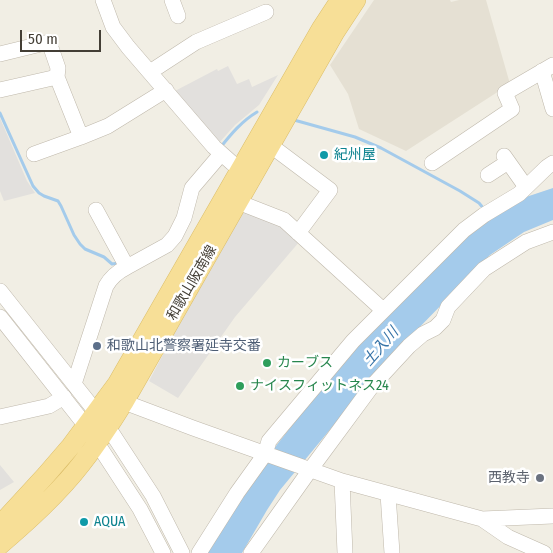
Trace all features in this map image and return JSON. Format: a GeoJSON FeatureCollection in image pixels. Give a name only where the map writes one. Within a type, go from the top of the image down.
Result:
{"type":"FeatureCollection","features":[{"type":"Feature","properties":{"kind":"main road","name":"和歌山阪南線"},"geometry":{"type":"LineString","coordinates":[[0,545],[46,503],[82,464],[97,442],[97,422],[117,384],[247,172],[321,28],[340,0]]}},
{"type":"Feature","properties":{"kind":"main road","name":"和歌山阪南線"},"geometry":{"type":"LineString","coordinates":[[0,525],[71,446],[97,422],[124,402],[238,202],[247,172],[270,145],[334,32],[356,0]]}},
{"type":"Feature","properties":{"kind":"street"},"geometry":{"type":"LineString","coordinates":[[172,0],[178,16]]}},
{"type":"Feature","properties":{"kind":"street"},"geometry":{"type":"LineString","coordinates":[[108,1],[113,27],[128,47],[218,151],[247,172]]}},
{"type":"Feature","properties":{"kind":"street"},"geometry":{"type":"LineString","coordinates":[[150,72],[196,42],[266,12]]}},
{"type":"Feature","properties":{"kind":"street"},"geometry":{"type":"LineString","coordinates":[[0,54],[48,42],[58,68],[57,77],[81,137]]}},
{"type":"Feature","properties":{"kind":"street"},"geometry":{"type":"LineString","coordinates":[[432,163],[512,109],[505,93],[548,68],[553,109]]}},
{"type":"Feature","properties":{"kind":"street"},"geometry":{"type":"LineString","coordinates":[[0,90],[57,77]]}},
{"type":"Feature","properties":{"kind":"street"},"geometry":{"type":"LineString","coordinates":[[34,154],[108,126],[166,90]]}},
{"type":"Feature","properties":{"kind":"street"},"geometry":{"type":"LineString","coordinates":[[270,145],[330,190],[298,233]]}},
{"type":"Feature","properties":{"kind":"street"},"geometry":{"type":"LineString","coordinates":[[74,384],[106,286],[110,279],[125,263],[168,245],[176,236],[184,218],[192,188],[218,151]]}},
{"type":"Feature","properties":{"kind":"street"},"geometry":{"type":"LineString","coordinates":[[488,175],[506,159],[526,187]]}},
{"type":"Feature","properties":{"kind":"street"},"geometry":{"type":"LineString","coordinates":[[199,553],[237,493],[265,454],[269,442],[353,341],[464,230],[519,194],[553,163]]}},
{"type":"Feature","properties":{"kind":"street"},"geometry":{"type":"LineString","coordinates":[[238,202],[284,220],[383,310]]}},
{"type":"Feature","properties":{"kind":"street"},"geometry":{"type":"LineString","coordinates":[[96,210],[125,263]]}},
{"type":"Feature","properties":{"kind":"street"},"geometry":{"type":"LineString","coordinates":[[251,553],[307,469],[372,386],[409,346],[443,320],[448,307],[484,269],[526,242],[553,232]]}},
{"type":"Feature","properties":{"kind":"street"},"geometry":{"type":"LineString","coordinates":[[0,291],[74,384],[97,422],[153,496],[182,553]]}},
{"type":"Feature","properties":{"kind":"street"},"geometry":{"type":"LineString","coordinates":[[0,317],[64,397],[97,422]]}},
{"type":"Feature","properties":{"kind":"street"},"geometry":{"type":"LineString","coordinates":[[0,417],[49,406],[64,397]]}},
{"type":"Feature","properties":{"kind":"street"},"geometry":{"type":"LineString","coordinates":[[124,402],[342,481],[482,519],[553,516]]}},
{"type":"Feature","properties":{"kind":"street"},"geometry":{"type":"LineString","coordinates":[[97,442],[140,509],[163,553]]}},
{"type":"Feature","properties":{"kind":"street"},"geometry":{"type":"LineString","coordinates":[[342,481],[345,553]]}},
{"type":"Feature","properties":{"kind":"street"},"geometry":{"type":"LineString","coordinates":[[388,494],[392,553]]}},
{"type":"Feature","properties":{"kind":"street"},"geometry":{"type":"LineString","coordinates":[[482,519],[508,537],[544,553]]}},
{"type":"Feature","properties":{"kind":"shaded area"},"geometry":{"type":"Polygon","coordinates":[[[374,0],[450,0],[451,2],[459,0],[486,0],[510,84],[406,151],[359,129],[348,94],[330,65],[374,0]]]}},
{"type":"Feature","properties":{"kind":"shaded area"},"geometry":{"type":"Polygon","coordinates":[[[228,66],[237,84],[249,79],[252,87],[278,75],[259,105],[235,125],[218,144],[173,92],[217,69],[218,71],[228,66]]]}},
{"type":"Feature","properties":{"kind":"shaded area"},"geometry":{"type":"Polygon","coordinates":[[[0,118],[27,181],[35,193],[4,201],[0,191],[0,118]]]}},
{"type":"Feature","properties":{"kind":"shaded area"},"geometry":{"type":"Polygon","coordinates":[[[241,206],[283,227],[300,241],[235,317],[178,398],[149,381],[241,206]]]}},
{"type":"Feature","properties":{"kind":"shaded area"},"geometry":{"type":"Polygon","coordinates":[[[0,465],[14,482],[0,490],[0,465]]]}},
{"type":"Feature","properties":{"kind":"water","name":"土入川"},"geometry":{"type":"Polygon","coordinates":[[[553,188],[553,220],[524,232],[490,255],[371,377],[357,397],[280,490],[242,553],[207,553],[255,473],[352,348],[469,232],[523,198],[553,188]]]}},
{"type":"Feature","properties":{"kind":"waterway"},"geometry":{"type":"LineString","coordinates":[[220,148],[246,119],[257,112]]}},
{"type":"Feature","properties":{"kind":"waterway"},"geometry":{"type":"LineString","coordinates":[[0,113],[33,186],[39,193],[58,201],[74,235],[85,249],[104,257],[112,264],[119,263]]}},
{"type":"Feature","properties":{"kind":"waterway"},"geometry":{"type":"LineString","coordinates":[[294,120],[355,137],[381,148],[460,191],[479,203],[484,209]]}},
{"type":"Feature","properties":{"kind":"place","name":"紀州屋"},"geometry":{"type":"Point","coordinates":[324,155]}},
{"type":"Feature","properties":{"kind":"place","name":"和歌山北警察署延寺交番"},"geometry":{"type":"Point","coordinates":[97,346]}},
{"type":"Feature","properties":{"kind":"place","name":"カーブス"},"geometry":{"type":"Point","coordinates":[267,363]}},
{"type":"Feature","properties":{"kind":"place","name":"ナイスフィットネス24"},"geometry":{"type":"Point","coordinates":[240,386]}},
{"type":"Feature","properties":{"kind":"place","name":"西教寺"},"geometry":{"type":"Point","coordinates":[540,478]}},
{"type":"Feature","properties":{"kind":"place","name":"AQUA"},"geometry":{"type":"Point","coordinates":[84,522]}}]}
